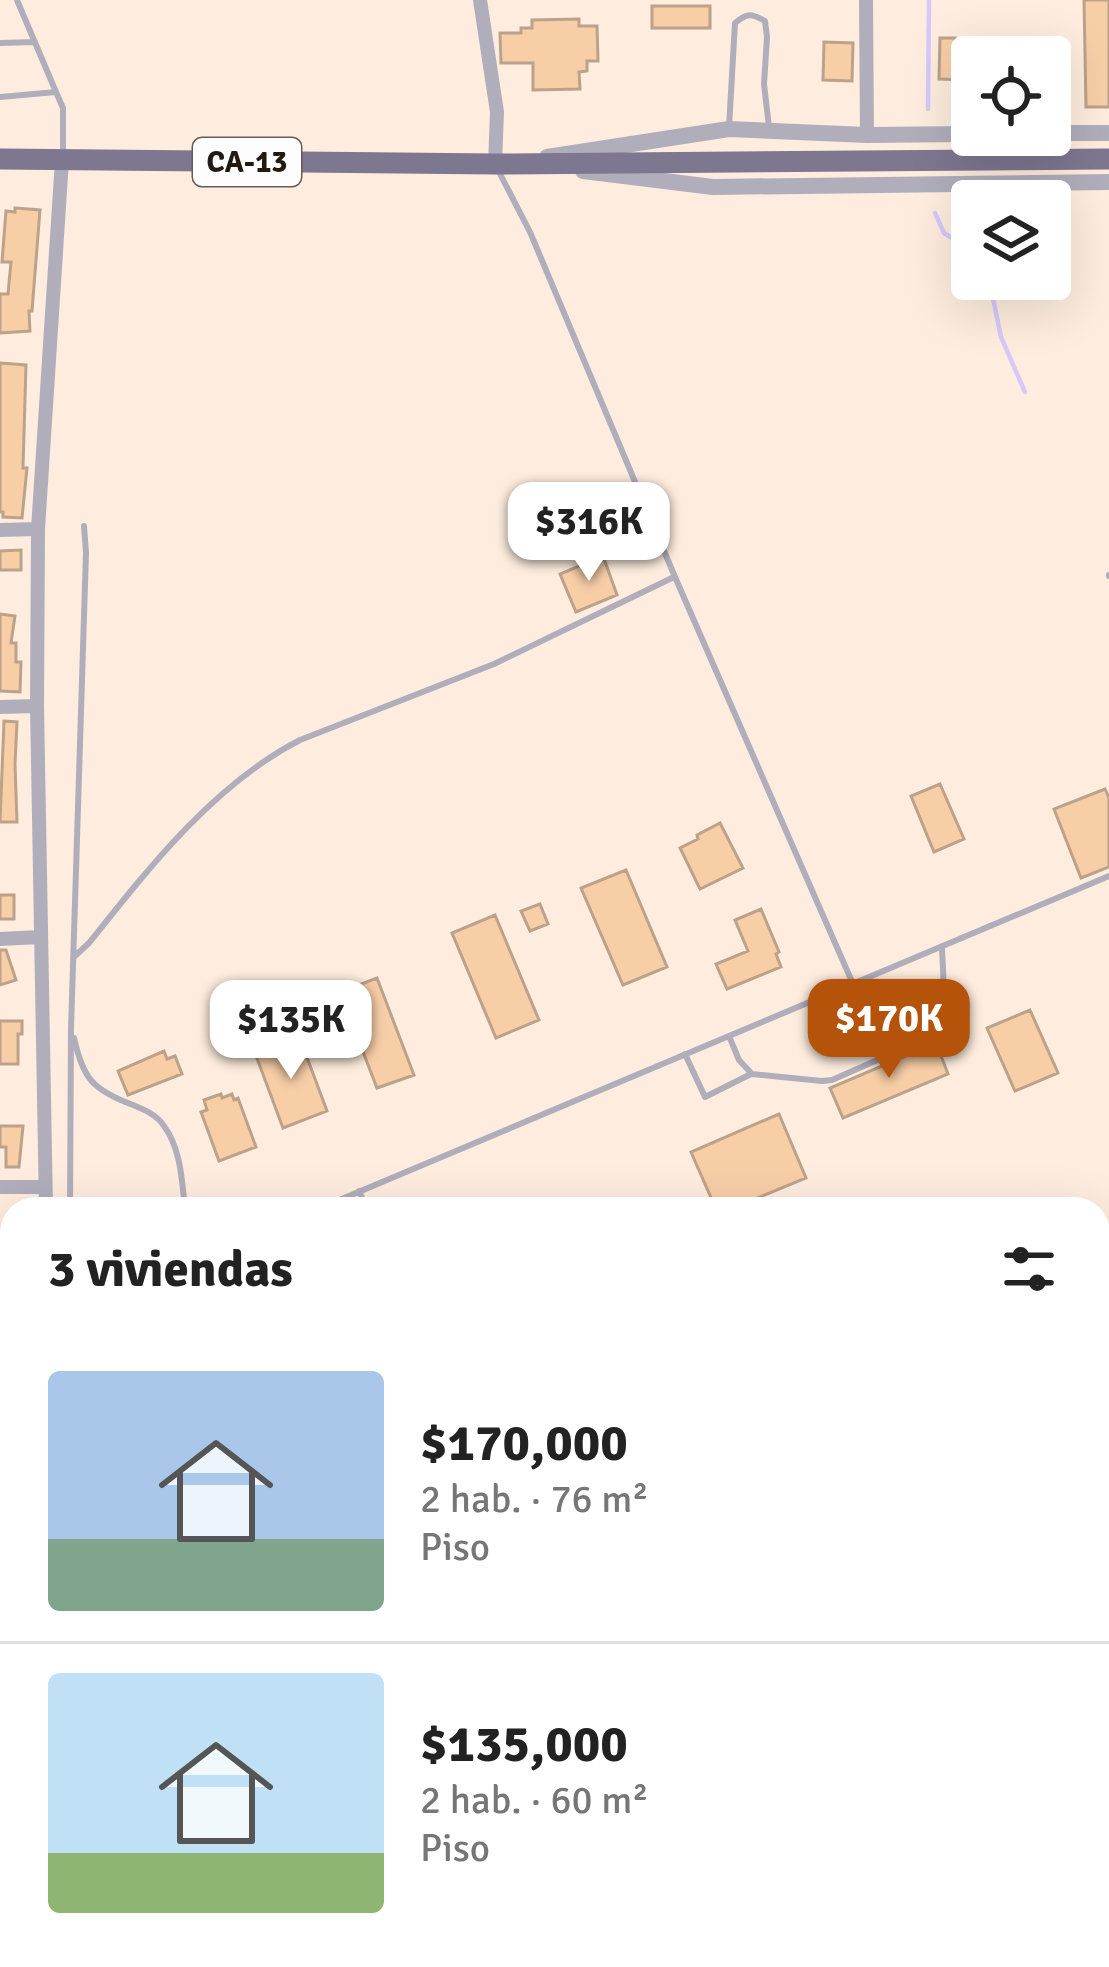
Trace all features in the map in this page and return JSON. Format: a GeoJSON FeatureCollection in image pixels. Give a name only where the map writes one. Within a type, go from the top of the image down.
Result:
{"type":"FeatureCollection","features":[{"type":"Feature","properties":{"kind":"main road","name":"CA-13"},"geometry":{"type":"LineString","coordinates":[[0,159],[503,164]]}},
{"type":"Feature","properties":{"kind":"main road"},"geometry":{"type":"LineString","coordinates":[[503,164],[1109,159]]}},
{"type":"Feature","properties":{"kind":"street"},"geometry":{"type":"LineString","coordinates":[[480,0],[503,164],[712,187],[1109,182]]}},
{"type":"Feature","properties":{"kind":"street"},"geometry":{"type":"LineString","coordinates":[[866,0],[867,135]]}},
{"type":"Feature","properties":{"kind":"street","name":"CA-13"},"geometry":{"type":"LineString","coordinates":[[503,164],[729,129],[951,134]]}},
{"type":"Feature","properties":{"kind":"street"},"geometry":{"type":"LineString","coordinates":[[1071,134],[1109,133]]}},
{"type":"Feature","properties":{"kind":"street"},"geometry":{"type":"LineString","coordinates":[[45,1197],[38,529],[62,160]]}},
{"type":"Feature","properties":{"kind":"street"},"geometry":{"type":"LineString","coordinates":[[0,530],[38,529]]}},
{"type":"Feature","properties":{"kind":"street"},"geometry":{"type":"LineString","coordinates":[[0,707],[37,706]]}},
{"type":"Feature","properties":{"kind":"street"},"geometry":{"type":"LineString","coordinates":[[0,939],[40,938]]}},
{"type":"Feature","properties":{"kind":"street"},"geometry":{"type":"LineString","coordinates":[[0,1187],[45,1187]]}},
{"type":"Feature","properties":{"kind":"lane"},"geometry":{"type":"LineString","coordinates":[[17,0],[63,108],[62,160]]}},
{"type":"Feature","properties":{"kind":"lane"},"geometry":{"type":"LineString","coordinates":[[729,129],[735,23],[753,14],[765,21],[764,84],[770,130]]}},
{"type":"Feature","properties":{"kind":"lane"},"geometry":{"type":"LineString","coordinates":[[0,43],[35,42]]}},
{"type":"Feature","properties":{"kind":"lane"},"geometry":{"type":"LineString","coordinates":[[0,97],[56,92]]}},
{"type":"Feature","properties":{"kind":"lane"},"geometry":{"type":"LineString","coordinates":[[503,164],[675,577],[853,984]]}},
{"type":"Feature","properties":{"kind":"lane"},"geometry":{"type":"LineString","coordinates":[[70,1197],[84,526]]}},
{"type":"Feature","properties":{"kind":"lane"},"geometry":{"type":"LineString","coordinates":[[75,956],[175,839],[276,752],[494,664],[675,577]]}},
{"type":"Feature","properties":{"kind":"lane"},"geometry":{"type":"LineString","coordinates":[[345,1197],[1109,876]]}},
{"type":"Feature","properties":{"kind":"lane"},"geometry":{"type":"LineString","coordinates":[[685,1054],[705,1097],[752,1074],[832,1080],[932,1036],[944,1006],[942,946]]}},
{"type":"Feature","properties":{"kind":"lane"},"geometry":{"type":"LineString","coordinates":[[71,1029],[81,1068],[96,1086],[161,1121],[179,1160],[184,1197]]}},
{"type":"Feature","properties":{"kind":"lane"},"geometry":{"type":"LineString","coordinates":[[729,1036],[739,1060],[752,1074]]}},
{"type":"Feature","properties":{"kind":"lane"},"geometry":{"type":"LineString","coordinates":[[359,1191],[362,1197]]}},
{"type":"Feature","properties":{"kind":"building"},"geometry":{"type":"Polygon","coordinates":[[[1084,0],[1109,0],[1109,107],[1086,107],[1084,0]]]}},
{"type":"Feature","properties":{"kind":"building"},"geometry":{"type":"Polygon","coordinates":[[[652,6],[710,6],[710,28],[652,28],[652,6]]]}},
{"type":"Feature","properties":{"kind":"building"},"geometry":{"type":"Polygon","coordinates":[[[579,19],[579,26],[597,26],[598,61],[587,61],[587,71],[579,72],[580,89],[533,90],[533,63],[501,63],[500,33],[521,33],[521,28],[532,28],[532,20],[579,19]]]}},
{"type":"Feature","properties":{"kind":"building"},"geometry":{"type":"Polygon","coordinates":[[[940,38],[951,38],[951,79],[939,79],[940,38]]]}},
{"type":"Feature","properties":{"kind":"building"},"geometry":{"type":"Polygon","coordinates":[[[824,42],[853,43],[852,81],[823,80],[824,42]]]}},
{"type":"Feature","properties":{"kind":"building"},"geometry":{"type":"Polygon","coordinates":[[[15,208],[40,210],[30,331],[0,333],[0,294],[8,294],[11,262],[2,262],[6,211],[15,212],[15,208]]]}},
{"type":"Feature","properties":{"kind":"building"},"geometry":{"type":"Polygon","coordinates":[[[0,363],[26,365],[23,468],[27,468],[22,518],[3,517],[0,512],[0,363]]]}},
{"type":"Feature","properties":{"kind":"building"},"geometry":{"type":"Polygon","coordinates":[[[21,550],[21,570],[0,570],[0,551],[21,550]]]}},
{"type":"Feature","properties":{"kind":"building"},"geometry":{"type":"Polygon","coordinates":[[[603,556],[617,595],[576,612],[560,574],[603,556]]]}},
{"type":"Feature","properties":{"kind":"building"},"geometry":{"type":"Polygon","coordinates":[[[0,614],[15,616],[11,643],[16,643],[16,662],[21,662],[20,692],[0,691],[0,614]]]}},
{"type":"Feature","properties":{"kind":"building"},"geometry":{"type":"Polygon","coordinates":[[[4,721],[17,722],[17,822],[0,822],[4,721]]]}},
{"type":"Feature","properties":{"kind":"building"},"geometry":{"type":"Polygon","coordinates":[[[940,784],[964,839],[934,852],[911,796],[940,784]]]}},
{"type":"Feature","properties":{"kind":"building"},"geometry":{"type":"Polygon","coordinates":[[[1105,789],[1109,867],[1081,878],[1054,809],[1105,789]]]}},
{"type":"Feature","properties":{"kind":"building"},"geometry":{"type":"Polygon","coordinates":[[[720,823],[743,868],[700,889],[680,848],[720,823]]]}},
{"type":"Feature","properties":{"kind":"building"},"geometry":{"type":"Polygon","coordinates":[[[626,870],[667,967],[623,985],[581,888],[626,870]]]}},
{"type":"Feature","properties":{"kind":"building"},"geometry":{"type":"Polygon","coordinates":[[[0,895],[14,895],[14,919],[0,919],[0,895]]]}},
{"type":"Feature","properties":{"kind":"building"},"geometry":{"type":"Polygon","coordinates":[[[540,904],[548,924],[530,931],[521,911],[540,904]]]}},
{"type":"Feature","properties":{"kind":"building"},"geometry":{"type":"Polygon","coordinates":[[[761,909],[781,967],[727,989],[716,964],[748,951],[735,920],[761,909]]]}},
{"type":"Feature","properties":{"kind":"building"},"geometry":{"type":"Polygon","coordinates":[[[495,915],[539,1020],[496,1038],[452,933],[495,915]]]}},
{"type":"Feature","properties":{"kind":"building"},"geometry":{"type":"Polygon","coordinates":[[[0,950],[6,950],[16,980],[0,985],[0,950]]]}},
{"type":"Feature","properties":{"kind":"building"},"geometry":{"type":"Polygon","coordinates":[[[377,978],[414,1075],[377,1088],[340,992],[377,978]]]}},
{"type":"Feature","properties":{"kind":"building"},"geometry":{"type":"Polygon","coordinates":[[[1030,1010],[1058,1073],[1015,1091],[987,1028],[1030,1010]]]}},
{"type":"Feature","properties":{"kind":"building"},"geometry":{"type":"Polygon","coordinates":[[[0,1021],[22,1021],[18,1064],[0,1064],[0,1021]]]}},
{"type":"Feature","properties":{"kind":"building"},"geometry":{"type":"Polygon","coordinates":[[[299,1036],[327,1111],[283,1128],[255,1053],[299,1036]]]}},
{"type":"Feature","properties":{"kind":"building"},"geometry":{"type":"Polygon","coordinates":[[[936,1043],[948,1074],[843,1118],[830,1088],[936,1043]]]}},
{"type":"Feature","properties":{"kind":"building"},"geometry":{"type":"Polygon","coordinates":[[[164,1051],[167,1059],[175,1056],[182,1074],[128,1095],[118,1071],[164,1051]]]}},
{"type":"Feature","properties":{"kind":"building"},"geometry":{"type":"Polygon","coordinates":[[[221,1094],[222,1098],[232,1094],[234,1100],[238,1098],[256,1147],[219,1161],[201,1112],[207,1110],[204,1100],[221,1094]]]}},
{"type":"Feature","properties":{"kind":"building"},"geometry":{"type":"Polygon","coordinates":[[[779,1114],[806,1178],[760,1197],[711,1197],[691,1152],[779,1114]]]}},
{"type":"Feature","properties":{"kind":"building"},"geometry":{"type":"Polygon","coordinates":[[[0,1126],[23,1126],[19,1167],[6,1167],[0,1126]]]}},
{"type":"Feature","properties":{"kind":"waterway"},"geometry":{"type":"LineString","coordinates":[[928,109],[929,0]]}},
{"type":"Feature","properties":{"kind":"waterway"},"geometry":{"type":"LineString","coordinates":[[935,213],[951,238]]}},
{"type":"Feature","properties":{"kind":"waterway"},"geometry":{"type":"LineString","coordinates":[[993,300],[1001,337],[1025,392]]}}]}
